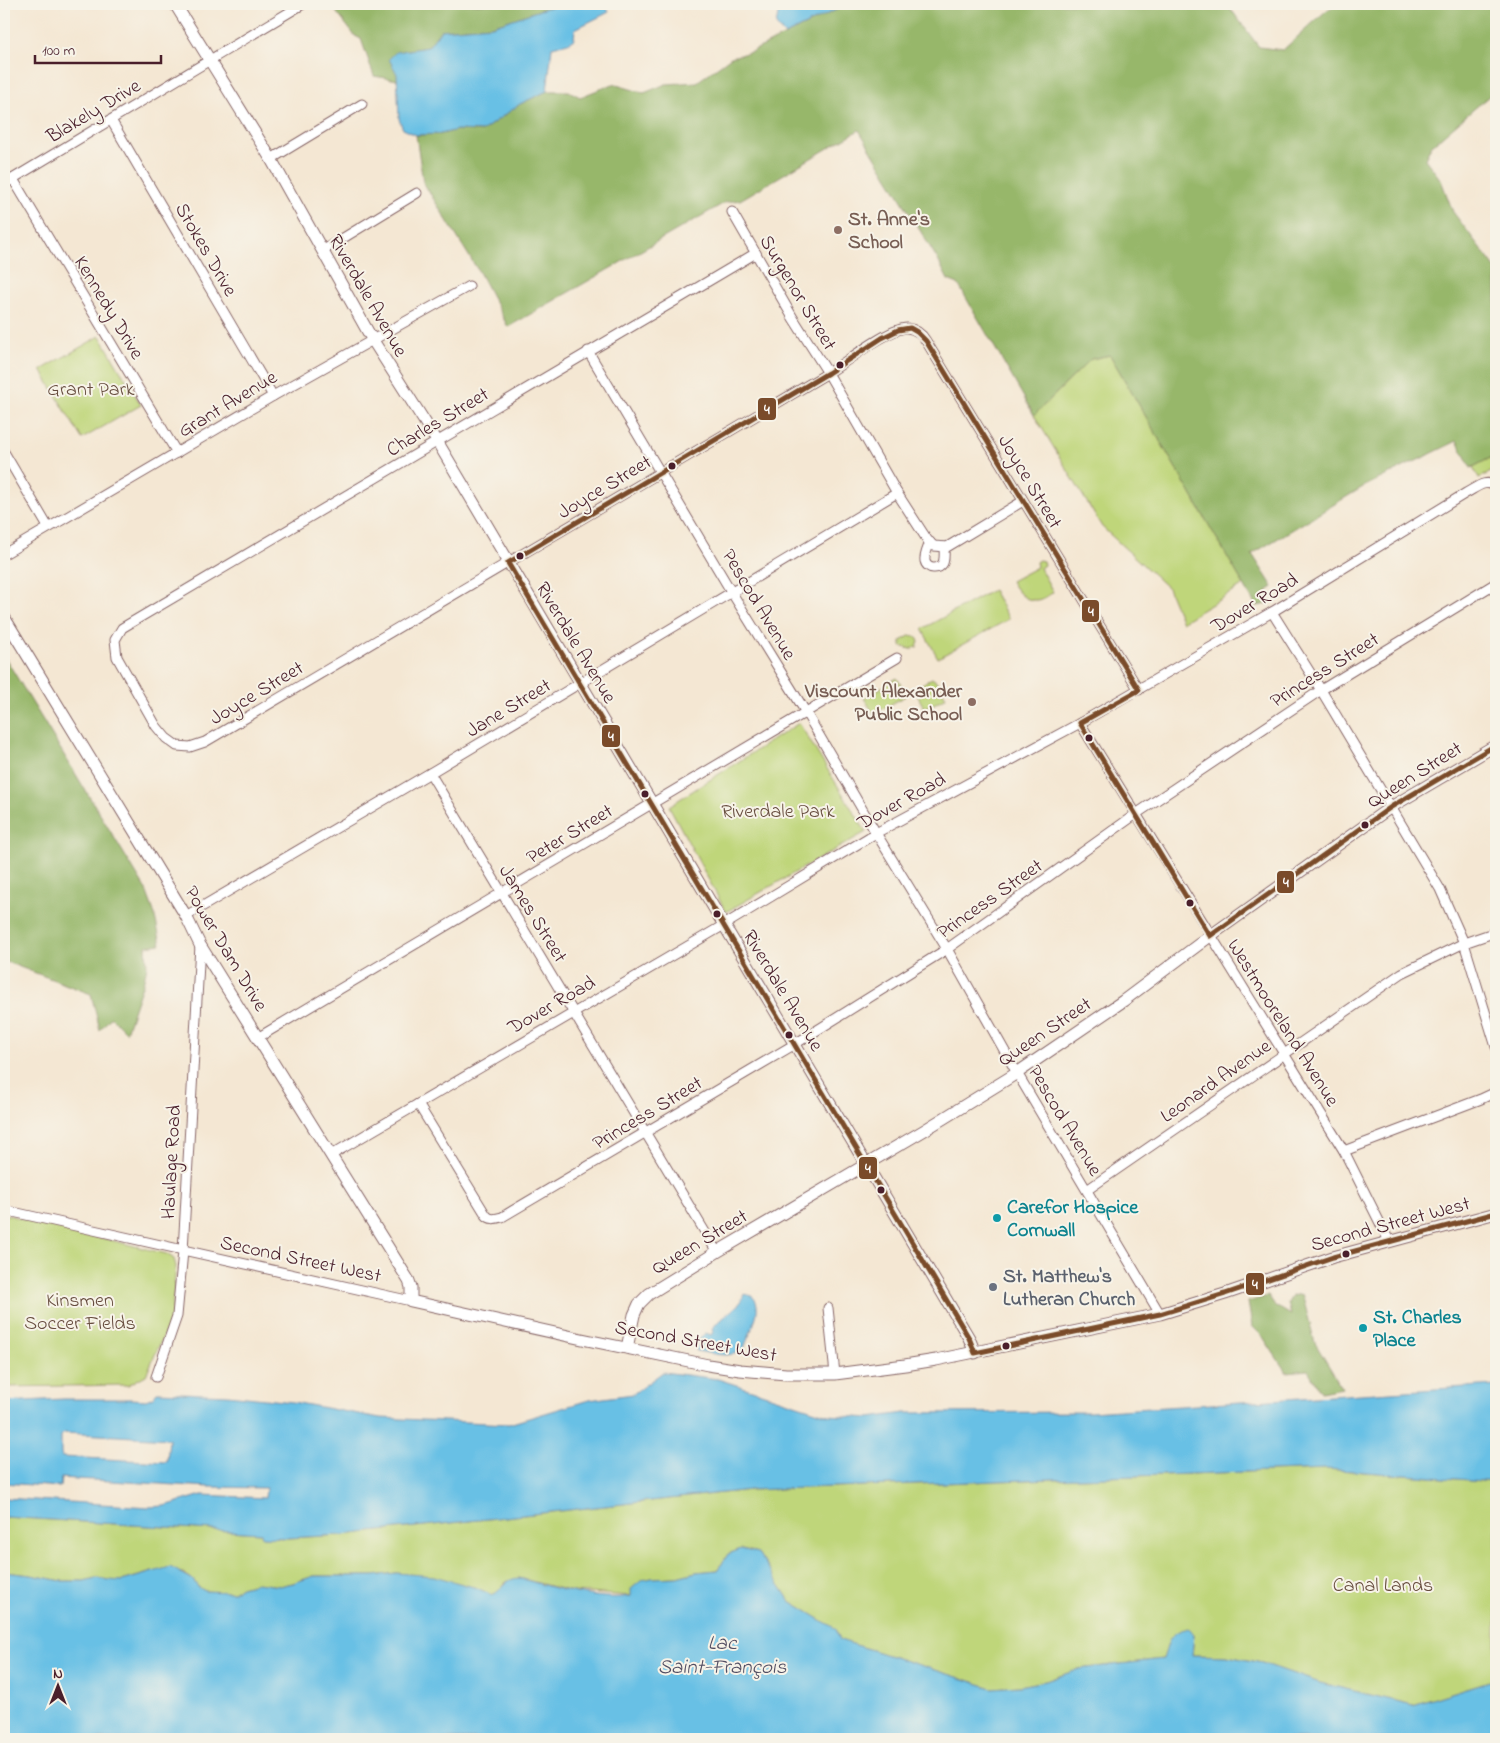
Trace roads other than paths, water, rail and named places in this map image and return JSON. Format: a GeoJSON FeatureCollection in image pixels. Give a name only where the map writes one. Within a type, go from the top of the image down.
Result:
{"type":"FeatureCollection","features":[{"type":"Feature","properties":{"kind":"street","name":"Riverdale Avenue"},"geometry":{"type":"LineString","coordinates":[[175,4],[271,159],[372,339],[437,441],[508,564],[581,683],[964,1330],[975,1353]]}},
{"type":"Feature","properties":{"kind":"street","name":"Blakely Drive"},"geometry":{"type":"LineString","coordinates":[[4,184],[302,4]]}},
{"type":"Feature","properties":{"kind":"street"},"geometry":{"type":"LineString","coordinates":[[271,159],[362,104]]}},
{"type":"Feature","properties":{"kind":"street","name":"Stokes Drive"},"geometry":{"type":"LineString","coordinates":[[111,120],[272,396]]}},
{"type":"Feature","properties":{"kind":"street","name":"Kennedy Drive"},"geometry":{"type":"LineString","coordinates":[[13,179],[177,453]]}},
{"type":"Feature","properties":{"kind":"street"},"geometry":{"type":"LineString","coordinates":[[322,251],[417,193]]}},
{"type":"Feature","properties":{"kind":"street","name":"Surgenor Street"},"geometry":{"type":"LineString","coordinates":[[732,212],[897,493],[930,542]]}},
{"type":"Feature","properties":{"kind":"street","name":"Charles Street"},"geometry":{"type":"LineString","coordinates":[[205,742],[190,747],[177,746],[166,738],[149,713],[117,657],[115,640],[122,628],[756,252]]}},
{"type":"Feature","properties":{"kind":"street","name":"Grant Avenue"},"geometry":{"type":"LineString","coordinates":[[4,554],[272,396],[469,286]]}},
{"type":"Feature","properties":{"kind":"street","name":"Joyce Street"},"geometry":{"type":"LineString","coordinates":[[205,742],[508,564],[828,373],[882,338],[898,330],[910,328],[926,340],[1139,690]]}},
{"type":"Feature","properties":{"kind":"street","name":"Pescod Avenue"},"geometry":{"type":"LineString","coordinates":[[588,351],[947,949],[1017,1073],[1160,1314]]}},
{"type":"Feature","properties":{"kind":"street"},"geometry":{"type":"LineString","coordinates":[[4,452],[48,527]]}},
{"type":"Feature","properties":{"kind":"street","name":"Dover Road"},"geometry":{"type":"LineString","coordinates":[[331,1155],[574,1011],[724,925],[876,833],[1080,724],[1139,690],[1272,612],[1466,493],[1485,483],[1494,485]]}},
{"type":"Feature","properties":{"kind":"street","name":"Jane Street"},"geometry":{"type":"LineString","coordinates":[[186,916],[430,773],[897,493]]}},
{"type":"Feature","properties":{"kind":"street"},"geometry":{"type":"LineString","coordinates":[[944,547],[942,564],[939,568],[928,567],[925,563],[925,555],[930,542],[934,546],[947,547],[1023,501]]}},
{"type":"Feature","properties":{"kind":"street","name":"Princess Street"},"geometry":{"type":"LineString","coordinates":[[418,1104],[488,1218],[502,1217],[795,1044],[947,949],[1136,814],[1321,690],[1496,583]]}},
{"type":"Feature","properties":{"kind":"street"},"geometry":{"type":"LineString","coordinates":[[1272,612],[1440,889],[1464,943],[1496,1047]]}},
{"type":"Feature","properties":{"kind":"street","name":"Power Dam Drive"},"geometry":{"type":"LineString","coordinates":[[4,617],[186,916],[200,944],[409,1281],[411,1301]]}},
{"type":"Feature","properties":{"kind":"street","name":"Peter Street"},"geometry":{"type":"LineString","coordinates":[[259,1037],[652,804],[804,711],[897,658]]}},
{"type":"Feature","properties":{"kind":"street","name":"Westmooreland Avenue"},"geometry":{"type":"LineString","coordinates":[[1080,724],[1344,1151],[1389,1241]]}},
{"type":"Feature","properties":{"kind":"street","name":"Queen Street"},"geometry":{"type":"LineString","coordinates":[[627,1348],[634,1315],[644,1298],[661,1286],[923,1132],[1017,1073],[1122,1001],[1391,807],[1496,745]]}},
{"type":"Feature","properties":{"kind":"street","name":"James Street"},"geometry":{"type":"LineString","coordinates":[[430,773],[717,1252]]}},
{"type":"Feature","properties":{"kind":"street","name":"Leonard Avenue"},"geometry":{"type":"LineString","coordinates":[[1087,1190],[1402,973],[1464,943],[1496,932]]}},
{"type":"Feature","properties":{"kind":"street","name":"Haulage Road"},"geometry":{"type":"LineString","coordinates":[[156,1377],[177,1316],[183,1251],[200,944]]}},
{"type":"Feature","properties":{"kind":"street"},"geometry":{"type":"LineString","coordinates":[[1344,1151],[1481,1100],[1496,1092]]}},
{"type":"Feature","properties":{"kind":"street","name":"Second Street West"},"geometry":{"type":"LineString","coordinates":[[4,1210],[183,1251],[708,1365],[786,1374],[835,1374],[905,1366],[1160,1314],[1225,1294],[1316,1262],[1496,1213]]}},
{"type":"Feature","properties":{"kind":"street"},"geometry":{"type":"LineString","coordinates":[[828,1308],[835,1374]]}},
{"type":"Feature","properties":{"kind":"water"},"geometry":{"type":"Polygon","coordinates":[[[564,4],[605,4],[609,12],[575,29],[574,39],[568,43],[552,47],[547,91],[520,104],[482,131],[457,130],[441,134],[416,135],[403,129],[399,119],[397,74],[389,59],[396,52],[428,47],[441,30],[492,26],[564,4]]]}},
{"type":"Feature","properties":{"kind":"water"},"geometry":{"type":"Polygon","coordinates":[[[785,4],[848,4],[785,35],[776,25],[779,9],[785,4]]]}},
{"type":"Feature","properties":{"kind":"water"},"geometry":{"type":"Polygon","coordinates":[[[744,1294],[752,1297],[756,1302],[757,1308],[756,1316],[744,1348],[739,1352],[728,1355],[696,1351],[702,1337],[706,1333],[711,1335],[713,1332],[712,1328],[741,1302],[744,1294]]]}},
{"type":"Feature","properties":{"kind":"water"},"geometry":{"type":"Polygon","coordinates":[[[663,1372],[718,1379],[828,1415],[869,1418],[905,1413],[1091,1412],[1496,1385],[1496,1482],[1326,1469],[750,1490],[342,1535],[288,1538],[262,1537],[261,1533],[4,1517],[4,1498],[149,1507],[165,1506],[202,1495],[265,1498],[266,1488],[210,1487],[61,1478],[60,1487],[4,1483],[4,1402],[64,1399],[146,1400],[153,1397],[157,1392],[227,1395],[293,1402],[380,1418],[509,1424],[589,1400],[633,1394],[663,1372]],[[64,1433],[61,1436],[61,1454],[62,1457],[167,1462],[169,1439],[64,1433]]]}},
{"type":"Feature","properties":{"kind":"water","name":"Lac Saint-François"},"geometry":{"type":"Polygon","coordinates":[[[741,1549],[758,1553],[790,1601],[836,1629],[840,1640],[992,1688],[1020,1686],[1046,1681],[1079,1669],[1163,1659],[1170,1638],[1177,1632],[1189,1628],[1194,1634],[1192,1655],[1227,1656],[1262,1663],[1320,1683],[1413,1705],[1496,1679],[1496,1739],[4,1739],[4,1572],[62,1581],[84,1581],[96,1578],[122,1581],[170,1567],[192,1579],[198,1587],[205,1591],[233,1592],[241,1587],[256,1583],[280,1586],[314,1576],[374,1576],[396,1573],[434,1576],[477,1588],[492,1595],[510,1580],[519,1578],[575,1593],[618,1597],[631,1596],[631,1589],[642,1580],[677,1577],[696,1572],[718,1570],[728,1554],[741,1549]]]}},
{"type":"Feature","properties":{"kind":"place","name":"St. Anne's School"},"geometry":{"type":"Point","coordinates":[838,230]}},
{"type":"Feature","properties":{"kind":"place","name":"Viscount Alexander Public School"},"geometry":{"type":"Point","coordinates":[972,702]}},
{"type":"Feature","properties":{"kind":"place","name":"Carefor Hospice Cornwall"},"geometry":{"type":"Point","coordinates":[997,1218]}},
{"type":"Feature","properties":{"kind":"place","name":"St. Matthew's Lutheran Church"},"geometry":{"type":"Point","coordinates":[993,1287]}},
{"type":"Feature","properties":{"kind":"place","name":"St. Charles Place"},"geometry":{"type":"Point","coordinates":[1363,1328]}},
{"type":"Feature","properties":{"kind":"park label","name":"Grant Park"},"geometry":{"type":"Point","coordinates":[91,388]}},
{"type":"Feature","properties":{"kind":"park label","name":"Riverdale Park"},"geometry":{"type":"Point","coordinates":[778,810]}},
{"type":"Feature","properties":{"kind":"park label","name":"Kinsmen Soccer Fields"},"geometry":{"type":"Point","coordinates":[80,1310]}},
{"type":"Feature","properties":{"kind":"park label","name":"Canal Lands"},"geometry":{"type":"Point","coordinates":[1383,1584]}}]}
